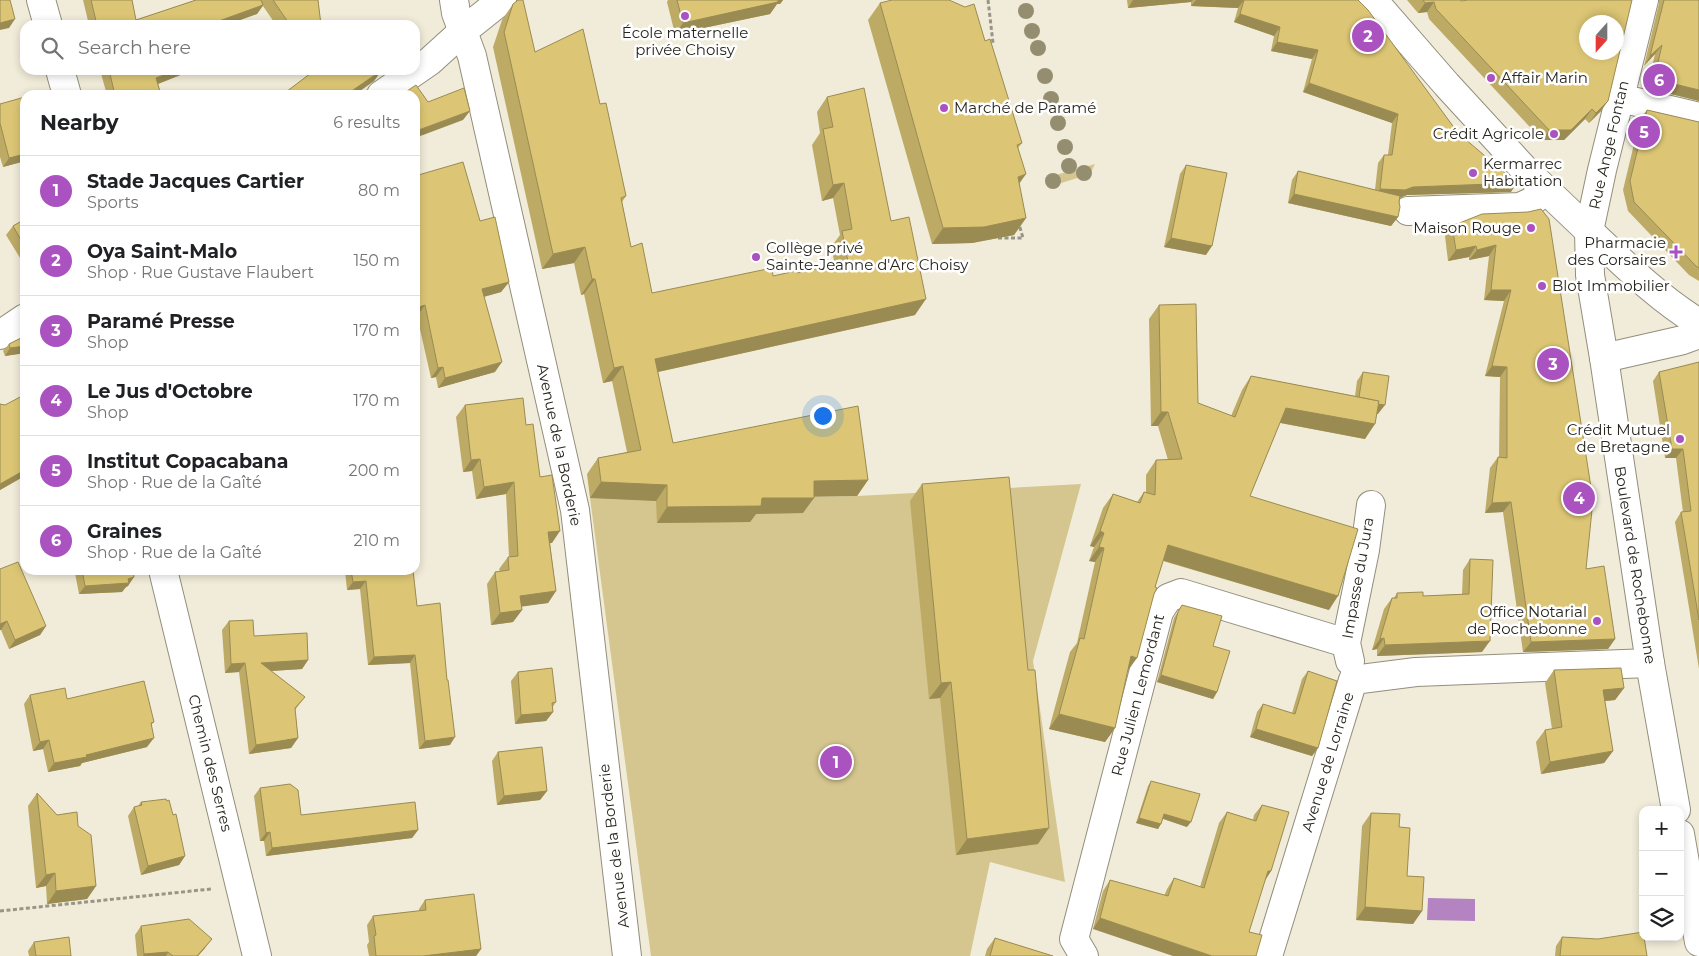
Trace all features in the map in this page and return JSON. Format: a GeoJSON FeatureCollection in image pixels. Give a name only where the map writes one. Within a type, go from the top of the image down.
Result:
{"type":"FeatureCollection","features":[{"type":"Feature","properties":{"kind":"street"},"geometry":{"type":"LineString","coordinates":[[41,0],[47,20]]}},
{"type":"Feature","properties":{"kind":"street","name":"Avenue de la Borderie"},"geometry":{"type":"LineString","coordinates":[[454,0],[456,13],[472,56],[575,510],[627,956]]}},
{"type":"Feature","properties":{"kind":"street"},"geometry":{"type":"LineString","coordinates":[[420,68],[502,0]]}},
{"type":"Feature","properties":{"kind":"street"},"geometry":{"type":"LineString","coordinates":[[1373,0],[1447,85],[1526,171],[1649,288],[1679,311],[1699,323]]}},
{"type":"Feature","properties":{"kind":"street","name":"Rue Ange Fontan"},"geometry":{"type":"LineString","coordinates":[[1589,231],[1644,0]]}},
{"type":"Feature","properties":{"kind":"street"},"geometry":{"type":"LineString","coordinates":[[61,75],[65,90]]}},
{"type":"Feature","properties":{"kind":"street"},"geometry":{"type":"LineString","coordinates":[[388,90],[410,75]]}},
{"type":"Feature","properties":{"kind":"street"},"geometry":{"type":"LineString","coordinates":[[1620,98],[1699,117]]}},
{"type":"Feature","properties":{"kind":"street"},"geometry":{"type":"LineString","coordinates":[[1408,211],[1520,207],[1531,202],[1546,190]]}},
{"type":"Feature","properties":{"kind":"street","name":"Boulevard de Rochebonne"},"geometry":{"type":"LineString","coordinates":[[1589,231],[1590,275],[1650,663],[1675,806]]}},
{"type":"Feature","properties":{"kind":"street"},"geometry":{"type":"LineString","coordinates":[[0,335],[20,321]]}},
{"type":"Feature","properties":{"kind":"street"},"geometry":{"type":"LineString","coordinates":[[1604,358],[1667,344],[1699,334]]}},
{"type":"Feature","properties":{"kind":"street","name":"Impasse du Jura"},"geometry":{"type":"LineString","coordinates":[[1353,680],[1346,644],[1371,504]]}},
{"type":"Feature","properties":{"kind":"street","name":"Chemin des Serres"},"geometry":{"type":"LineString","coordinates":[[164,575],[257,956]]}},
{"type":"Feature","properties":{"kind":"street","name":"Rue Julien Lemordant"},"geometry":{"type":"LineString","coordinates":[[1080,950],[1074,939],[1159,612],[1168,598],[1181,593],[1346,644]]}},
{"type":"Feature","properties":{"kind":"street","name":"Avenue de Lorraine"},"geometry":{"type":"LineString","coordinates":[[1268,956],[1353,680],[1416,672],[1650,663]]}},
{"type":"Feature","properties":{"kind":"street"},"geometry":{"type":"LineString","coordinates":[[1683,851],[1699,942]]}},
{"type":"Feature","properties":{"kind":"path"},"geometry":{"type":"LineString","coordinates":[[986,46],[993,43],[988,0]]}},
{"type":"Feature","properties":{"kind":"path"},"geometry":{"type":"LineString","coordinates":[[995,237],[1023,238],[1018,219]]}},
{"type":"Feature","properties":{"kind":"path"},"geometry":{"type":"LineString","coordinates":[[0,910],[240,886]]}},
{"type":"Feature","properties":{"kind":"shaded area"},"geometry":{"type":"Polygon","coordinates":[[[1095,164],[1090,174],[1055,185],[1045,178],[1095,164]]]}},
{"type":"Feature","properties":{"kind":"shaded area"},"geometry":{"type":"Polygon","coordinates":[[[1081,484],[1033,661],[1065,882],[990,862],[970,956],[651,956],[590,498],[656,501],[857,496],[1081,484]]]}},
{"type":"Feature","properties":{"kind":"shaded area"},"geometry":{"type":"Polygon","coordinates":[[[1428,898],[1475,899],[1475,921],[1427,920],[1428,898]]]}},
{"type":"Feature","properties":{"kind":"building"},"geometry":{"type":"Polygon","coordinates":[[[0,0],[10,0],[15,19],[0,23],[0,0]]]}},
{"type":"Feature","properties":{"kind":"building"},"geometry":{"type":"Polygon","coordinates":[[[91,0],[132,0],[136,20],[96,20],[91,0]]]}},
{"type":"Feature","properties":{"kind":"building"},"geometry":{"type":"Polygon","coordinates":[[[196,0],[261,0],[263,5],[222,20],[136,20],[196,0]]]}},
{"type":"Feature","properties":{"kind":"building"},"geometry":{"type":"Polygon","coordinates":[[[273,0],[318,0],[320,20],[287,20],[273,0]]]}},
{"type":"Feature","properties":{"kind":"building"},"geometry":{"type":"Polygon","coordinates":[[[518,0],[523,0],[535,52],[583,29],[600,104],[606,103],[626,196],[621,198],[631,247],[642,243],[652,293],[772,268],[773,276],[848,262],[842,231],[852,229],[844,183],[833,185],[823,129],[833,127],[827,97],[864,88],[891,221],[909,217],[926,299],[655,359],[673,443],[858,406],[868,480],[814,481],[814,498],[762,498],[761,506],[667,507],[667,485],[601,482],[598,458],[641,450],[623,366],[614,368],[595,279],[592,279],[585,247],[553,254],[504,32],[513,4],[518,0]]]}},
{"type":"Feature","properties":{"kind":"building"},"geometry":{"type":"Polygon","coordinates":[[[677,0],[778,0],[778,2],[683,23],[677,0]]]}},
{"type":"Feature","properties":{"kind":"building","name":"Marché de Paramé"},"geometry":{"type":"Polygon","coordinates":[[[892,0],[949,0],[965,7],[974,4],[985,41],[990,39],[1022,143],[1017,145],[1026,174],[1018,177],[1026,218],[984,227],[943,228],[880,3],[892,0]]]}},
{"type":"Feature","properties":{"kind":"building"},"geometry":{"type":"Polygon","coordinates":[[[1244,0],[1358,0],[1368,10],[1458,133],[1517,183],[1413,187],[1405,190],[1380,189],[1384,155],[1392,155],[1398,114],[1309,83],[1318,50],[1277,42],[1280,27],[1240,14],[1244,0]]]}},
{"type":"Feature","properties":{"kind":"building"},"geometry":{"type":"Polygon","coordinates":[[[1423,0],[1632,0],[1624,34],[1624,15],[1579,15],[1579,60],[1618,60],[1608,101],[1596,113],[1592,109],[1571,130],[1549,130],[1436,9],[1434,2],[1425,3],[1423,0]]]}},
{"type":"Feature","properties":{"kind":"building"},"geometry":{"type":"Polygon","coordinates":[[[1664,0],[1699,0],[1699,90],[1654,79],[1662,45],[1650,56],[1664,0]]]}},
{"type":"Feature","properties":{"kind":"building"},"geometry":{"type":"Polygon","coordinates":[[[110,75],[164,75],[156,78],[160,90],[114,90],[110,75]]]}},
{"type":"Feature","properties":{"kind":"building"},"geometry":{"type":"Polygon","coordinates":[[[308,75],[375,75],[353,90],[289,90],[308,75]]]}},
{"type":"Feature","properties":{"kind":"building"},"geometry":{"type":"Polygon","coordinates":[[[416,85],[420,90],[408,90],[416,85]]]}},
{"type":"Feature","properties":{"kind":"building"},"geometry":{"type":"Polygon","coordinates":[[[464,88],[470,111],[420,130],[420,91],[428,102],[464,88]]]}},
{"type":"Feature","properties":{"kind":"building"},"geometry":{"type":"Polygon","coordinates":[[[20,98],[20,155],[9,158],[0,123],[0,104],[20,98]]]}},
{"type":"Feature","properties":{"kind":"building"},"geometry":{"type":"Polygon","coordinates":[[[1647,110],[1699,122],[1699,268],[1634,202],[1630,181],[1647,110]]]}},
{"type":"Feature","properties":{"kind":"building"},"geometry":{"type":"Polygon","coordinates":[[[463,162],[480,221],[495,217],[509,282],[482,289],[502,362],[445,378],[443,367],[438,368],[425,305],[420,307],[420,175],[463,162]]]}},
{"type":"Feature","properties":{"kind":"building"},"geometry":{"type":"Polygon","coordinates":[[[1186,165],[1227,173],[1212,246],[1171,238],[1186,165]]]}},
{"type":"Feature","properties":{"kind":"building"},"geometry":{"type":"Polygon","coordinates":[[[1298,171],[1400,196],[1398,217],[1294,194],[1298,171]]]}},
{"type":"Feature","properties":{"kind":"building"},"geometry":{"type":"Polygon","coordinates":[[[1541,209],[1549,219],[1593,500],[1586,569],[1604,566],[1615,639],[1531,642],[1511,502],[1492,503],[1498,457],[1507,458],[1507,367],[1492,366],[1511,290],[1491,290],[1496,245],[1477,250],[1476,246],[1456,250],[1452,226],[1482,214],[1528,212],[1541,209]]]}},
{"type":"Feature","properties":{"kind":"building"},"geometry":{"type":"Polygon","coordinates":[[[20,222],[20,238],[13,226],[20,222]]]}},
{"type":"Feature","properties":{"kind":"building"},"geometry":{"type":"Polygon","coordinates":[[[1196,304],[1198,403],[1235,417],[1251,376],[1379,401],[1375,424],[1286,408],[1250,496],[1358,529],[1338,596],[1168,545],[1137,658],[1131,656],[1115,728],[1059,714],[1080,638],[1084,639],[1104,548],[1099,547],[1104,533],[1100,531],[1113,494],[1140,503],[1144,492],[1155,495],[1156,460],[1182,459],[1168,412],[1161,412],[1159,305],[1196,304]]]}},
{"type":"Feature","properties":{"kind":"building"},"geometry":{"type":"Polygon","coordinates":[[[20,338],[20,347],[10,348],[9,344],[20,338]]]}},
{"type":"Feature","properties":{"kind":"building"},"geometry":{"type":"Polygon","coordinates":[[[1699,362],[1699,620],[1681,512],[1691,511],[1683,449],[1672,449],[1659,372],[1699,362]]]}},
{"type":"Feature","properties":{"kind":"building"},"geometry":{"type":"Polygon","coordinates":[[[1363,372],[1389,376],[1385,405],[1378,404],[1379,401],[1359,397],[1363,372]]]}},
{"type":"Feature","properties":{"kind":"building"},"geometry":{"type":"Polygon","coordinates":[[[20,397],[20,473],[0,484],[0,404],[5,405],[20,397]]]}},
{"type":"Feature","properties":{"kind":"building"},"geometry":{"type":"Polygon","coordinates":[[[523,398],[526,425],[533,424],[540,477],[552,475],[560,531],[548,532],[556,591],[520,596],[522,610],[500,613],[495,572],[509,570],[508,557],[518,556],[514,482],[484,487],[480,459],[471,460],[465,405],[523,398]]]}},
{"type":"Feature","properties":{"kind":"building"},"geometry":{"type":"Polygon","coordinates":[[[1009,477],[1028,670],[1035,670],[1049,828],[967,839],[951,682],[941,683],[922,484],[1009,477]]]}},
{"type":"Feature","properties":{"kind":"building"},"geometry":{"type":"Polygon","coordinates":[[[1470,559],[1493,560],[1490,641],[1385,645],[1384,638],[1380,639],[1392,598],[1397,598],[1397,593],[1423,592],[1423,596],[1469,594],[1470,559]]]}},
{"type":"Feature","properties":{"kind":"building"},"geometry":{"type":"Polygon","coordinates":[[[18,562],[20,575],[24,575],[46,626],[15,640],[7,621],[0,624],[0,569],[18,562]]]}},
{"type":"Feature","properties":{"kind":"building"},"geometry":{"type":"Polygon","coordinates":[[[83,575],[134,575],[134,577],[128,579],[129,583],[85,586],[83,575]]]}},
{"type":"Feature","properties":{"kind":"building"},"geometry":{"type":"Polygon","coordinates":[[[352,575],[414,575],[417,606],[440,603],[447,680],[455,737],[425,741],[415,655],[374,657],[366,581],[353,582],[352,575]]]}},
{"type":"Feature","properties":{"kind":"building"},"geometry":{"type":"Polygon","coordinates":[[[1182,605],[1222,616],[1213,646],[1230,651],[1217,692],[1161,675],[1178,612],[1182,605]]]}},
{"type":"Feature","properties":{"kind":"building"},"geometry":{"type":"Polygon","coordinates":[[[253,620],[254,636],[307,633],[308,660],[261,663],[305,697],[295,708],[298,738],[256,745],[245,663],[231,664],[229,621],[253,620]]]}},
{"type":"Feature","properties":{"kind":"building"},"geometry":{"type":"Polygon","coordinates":[[[552,668],[556,702],[552,703],[553,712],[521,715],[518,672],[552,668]]]}},
{"type":"Feature","properties":{"kind":"building"},"geometry":{"type":"Polygon","coordinates":[[[1621,668],[1624,688],[1603,690],[1613,751],[1550,762],[1545,730],[1562,727],[1554,670],[1621,668]]]}},
{"type":"Feature","properties":{"kind":"building"},"geometry":{"type":"Polygon","coordinates":[[[1308,671],[1337,681],[1318,748],[1256,729],[1263,704],[1295,714],[1308,671]]]}},
{"type":"Feature","properties":{"kind":"building"},"geometry":{"type":"Polygon","coordinates":[[[144,681],[154,722],[151,723],[154,738],[86,755],[87,757],[54,763],[49,740],[40,742],[30,695],[65,688],[67,699],[144,681]]]}},
{"type":"Feature","properties":{"kind":"building"},"geometry":{"type":"Polygon","coordinates":[[[542,747],[547,791],[504,796],[498,752],[542,747]]]}},
{"type":"Feature","properties":{"kind":"building"},"geometry":{"type":"Polygon","coordinates":[[[1151,781],[1200,794],[1191,822],[1164,814],[1161,824],[1139,818],[1151,781]]]}},
{"type":"Feature","properties":{"kind":"building"},"geometry":{"type":"Polygon","coordinates":[[[290,784],[298,790],[301,815],[415,802],[418,830],[272,848],[270,832],[266,833],[260,788],[290,784]]]}},
{"type":"Feature","properties":{"kind":"building"},"geometry":{"type":"Polygon","coordinates":[[[37,793],[57,815],[77,812],[78,826],[91,835],[96,886],[56,891],[55,873],[46,875],[37,793]]]}},
{"type":"Feature","properties":{"kind":"building"},"geometry":{"type":"Polygon","coordinates":[[[166,799],[167,801],[169,800],[173,815],[176,814],[185,856],[148,866],[134,807],[142,805],[141,802],[166,799]]]}},
{"type":"Feature","properties":{"kind":"building"},"geometry":{"type":"Polygon","coordinates":[[[1262,805],[1289,812],[1271,871],[1268,871],[1249,932],[1262,935],[1256,956],[1212,956],[1100,918],[1110,880],[1168,896],[1174,878],[1204,888],[1227,812],[1256,821],[1262,805]]]}},
{"type":"Feature","properties":{"kind":"building"},"geometry":{"type":"Polygon","coordinates":[[[1371,813],[1400,814],[1399,827],[1410,828],[1407,876],[1424,877],[1422,911],[1365,907],[1371,813]]]}},
{"type":"Feature","properties":{"kind":"building"},"geometry":{"type":"Polygon","coordinates":[[[474,894],[481,949],[423,956],[376,956],[374,936],[376,935],[373,916],[426,910],[425,900],[474,894]]]}},
{"type":"Feature","properties":{"kind":"building"},"geometry":{"type":"Polygon","coordinates":[[[189,919],[212,939],[197,956],[173,956],[168,952],[144,954],[141,926],[189,919]]]}},
{"type":"Feature","properties":{"kind":"building"},"geometry":{"type":"Polygon","coordinates":[[[1639,933],[1639,941],[1645,941],[1647,956],[1560,956],[1562,937],[1598,939],[1639,933]]]}},
{"type":"Feature","properties":{"kind":"building"},"geometry":{"type":"Polygon","coordinates":[[[69,937],[71,956],[36,956],[34,942],[69,937]]]}},
{"type":"Feature","properties":{"kind":"building"},"geometry":{"type":"Polygon","coordinates":[[[995,938],[1053,956],[990,956],[995,938]]]}},
{"type":"Feature","properties":{"kind":"place","name":"École maternelle privée Choisy"},"geometry":{"type":"Point","coordinates":[685,16]}},
{"type":"Feature","properties":{"kind":"place","name":"Oya Saint-Malo"},"geometry":{"type":"Point","coordinates":[1368,36]}},
{"type":"Feature","properties":{"kind":"place","name":"Affair Marin"},"geometry":{"type":"Point","coordinates":[1491,78]}},
{"type":"Feature","properties":{"kind":"place","name":"Graines"},"geometry":{"type":"Point","coordinates":[1659,80]}},
{"type":"Feature","properties":{"kind":"place","name":"Marché de Paramé"},"geometry":{"type":"Point","coordinates":[944,108]}},
{"type":"Feature","properties":{"kind":"place","name":"Institut Copacabana"},"geometry":{"type":"Point","coordinates":[1644,132]}},
{"type":"Feature","properties":{"kind":"place","name":"Crédit Agricole"},"geometry":{"type":"Point","coordinates":[1554,134]}},
{"type":"Feature","properties":{"kind":"place","name":"Kermarrec Habitation"},"geometry":{"type":"Point","coordinates":[1473,173]}},
{"type":"Feature","properties":{"kind":"place","name":"Maison Rouge"},"geometry":{"type":"Point","coordinates":[1531,228]}},
{"type":"Feature","properties":{"kind":"place","name":"Pharmacie des Corsaires"},"geometry":{"type":"Point","coordinates":[1676,252]}},
{"type":"Feature","properties":{"kind":"place","name":"Collège privé Sainte-Jeanne d'Arc Choisy"},"geometry":{"type":"Point","coordinates":[756,257]}},
{"type":"Feature","properties":{"kind":"place","name":"Blot Immobilier"},"geometry":{"type":"Point","coordinates":[1542,286]}},
{"type":"Feature","properties":{"kind":"place","name":"Paramé Presse"},"geometry":{"type":"Point","coordinates":[1553,364]}},
{"type":"Feature","properties":{"kind":"place","name":"Crédit Mutuel de Bretagne"},"geometry":{"type":"Point","coordinates":[1680,439]}},
{"type":"Feature","properties":{"kind":"place","name":"Le Jus d'Octobre"},"geometry":{"type":"Point","coordinates":[1579,498]}},
{"type":"Feature","properties":{"kind":"place","name":"Office Notarial de Rochebonne"},"geometry":{"type":"Point","coordinates":[1597,621]}},
{"type":"Feature","properties":{"kind":"place","name":"Stade Jacques Cartier"},"geometry":{"type":"Point","coordinates":[836,762]}}]}
